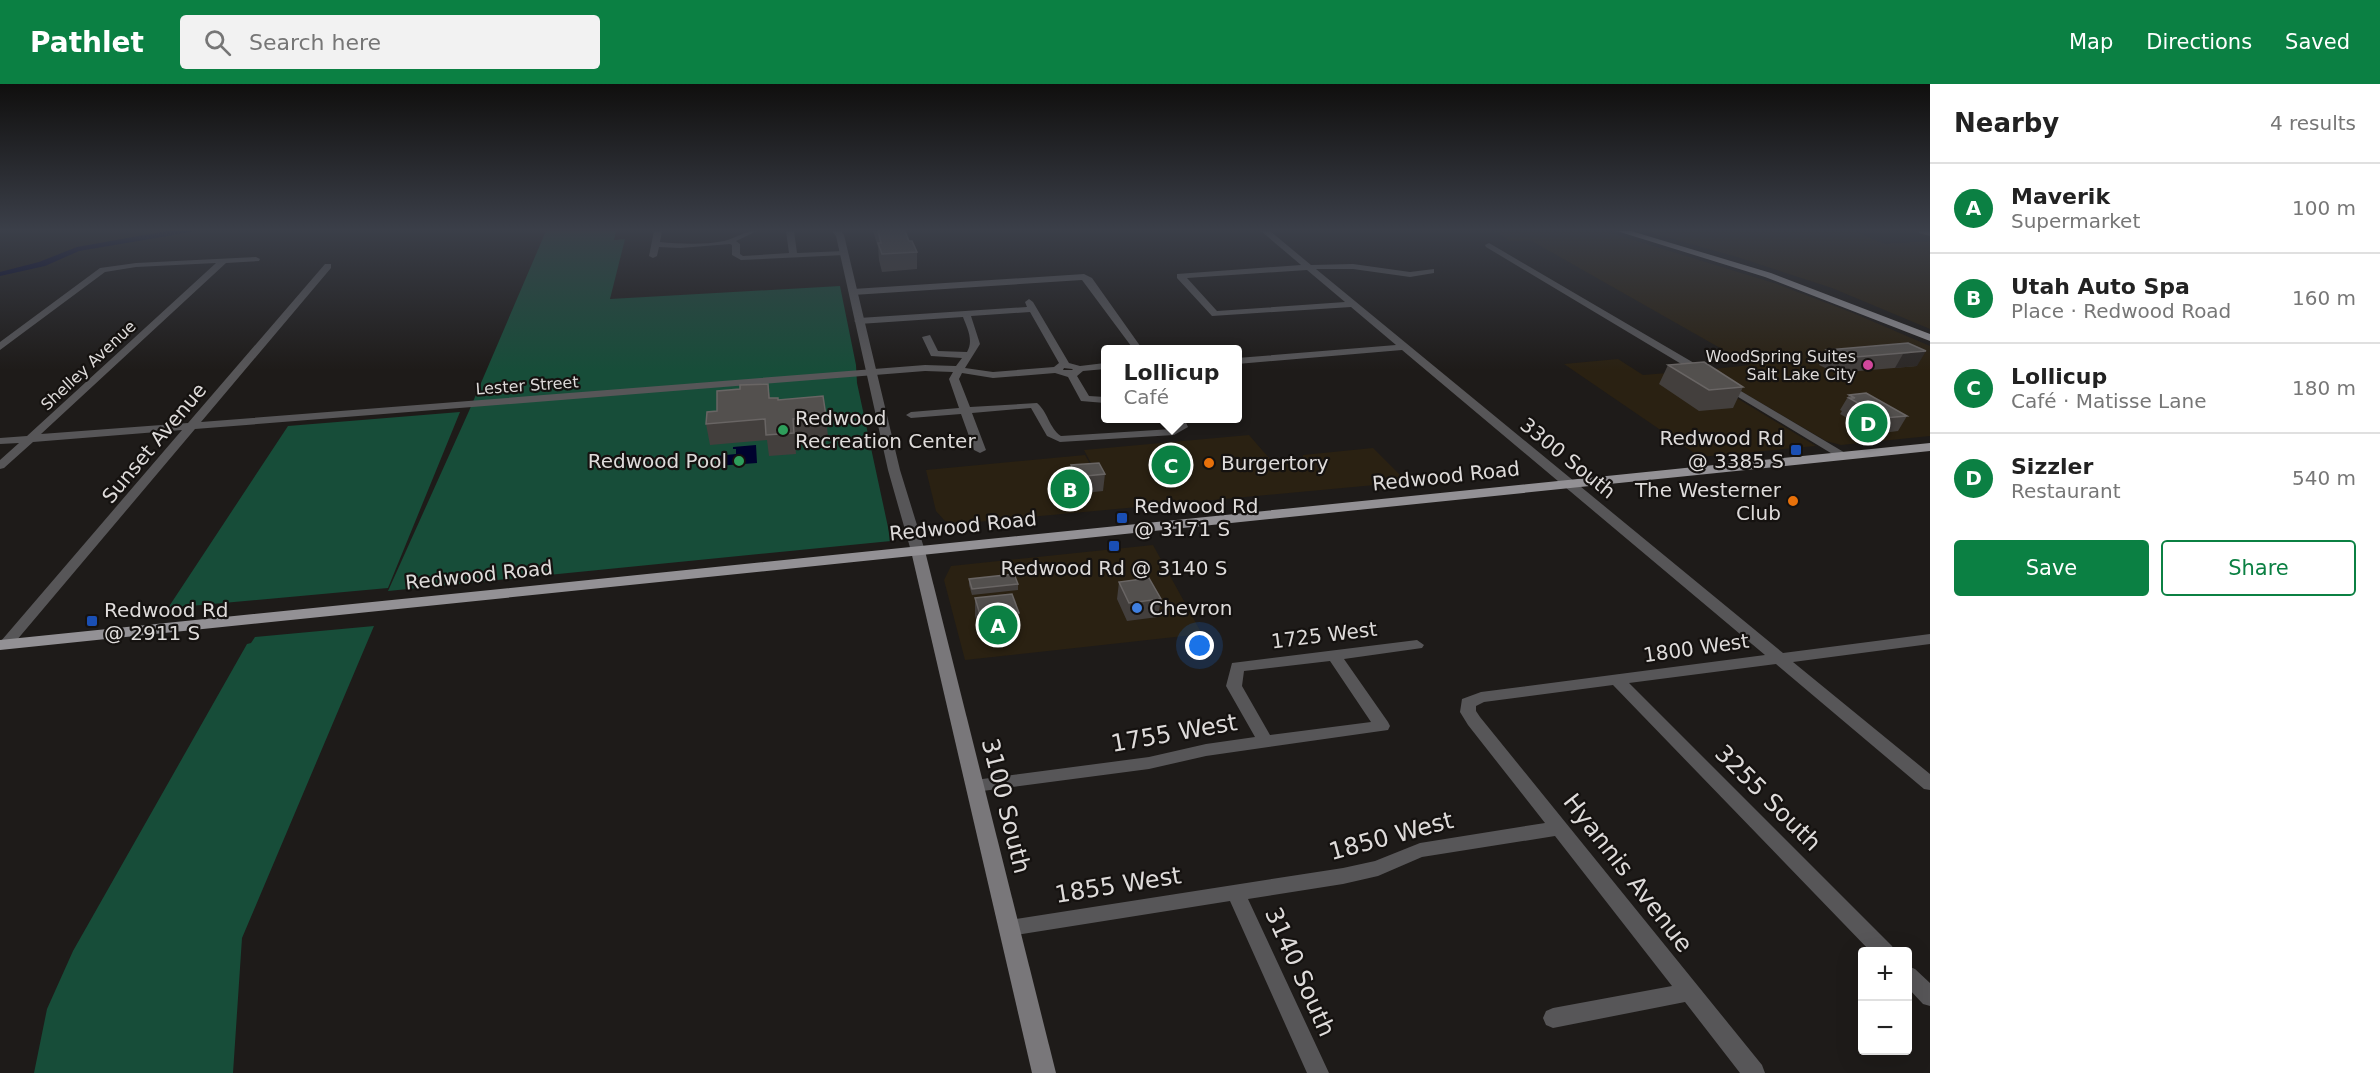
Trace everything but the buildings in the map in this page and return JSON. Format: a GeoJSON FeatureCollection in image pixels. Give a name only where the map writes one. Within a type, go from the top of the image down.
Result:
{"type":"FeatureCollection","features":[{"type":"Feature","properties":{"kind":"main road"},"geometry":{"type":"LineString","coordinates":[[1774,277],[1929,338]]}},
{"type":"Feature","properties":{"kind":"main road","name":"Redwood Road"},"geometry":{"type":"LineString","coordinates":[[3,645],[1930,447]]}},
{"type":"Feature","properties":{"kind":"main road","name":"3100 South"},"geometry":{"type":"LineString","coordinates":[[918,551],[1044,1073]]}},
{"type":"Feature","properties":{"kind":"street"},"geometry":{"type":"LineString","coordinates":[[0,347],[93,277]]}},
{"type":"Feature","properties":{"kind":"street","name":"Shelley Avenue"},"geometry":{"type":"LineString","coordinates":[[0,466],[205,277]]}},
{"type":"Feature","properties":{"kind":"street","name":"Sunset Avenue"},"geometry":{"type":"LineString","coordinates":[[3,645],[319,277]]}},
{"type":"Feature","properties":{"kind":"street"},"geometry":{"type":"LineString","coordinates":[[849,277],[894,470],[918,551]]}},
{"type":"Feature","properties":{"kind":"street"},"geometry":{"type":"LineString","coordinates":[[852,292],[1082,277]]}},
{"type":"Feature","properties":{"kind":"street"},"geometry":{"type":"LineString","coordinates":[[1084,277],[1089,280],[1135,345]]}},
{"type":"Feature","properties":{"kind":"street"},"geometry":{"type":"LineString","coordinates":[[1181,277],[1215,314],[1352,304]]}},
{"type":"Feature","properties":{"kind":"street","name":"3300 South"},"geometry":{"type":"LineString","coordinates":[[1320,277],[1930,784]]}},
{"type":"Feature","properties":{"kind":"street"},"geometry":{"type":"LineString","coordinates":[[1544,277],[1843,456]]}},
{"type":"Feature","properties":{"kind":"street"},"geometry":{"type":"LineString","coordinates":[[859,321],[966,314],[1030,304],[1085,399],[1101,400]]}},
{"type":"Feature","properties":{"kind":"street"},"geometry":{"type":"LineString","coordinates":[[966,314],[976,339],[974,349],[954,381],[980,450]]}},
{"type":"Feature","properties":{"kind":"street"},"geometry":{"type":"LineString","coordinates":[[927,337],[934,354],[970,354]]}},
{"type":"Feature","properties":{"kind":"street"},"geometry":{"type":"LineString","coordinates":[[1242,361],[1404,347]]}},
{"type":"Feature","properties":{"kind":"street","name":"Lester Street"},"geometry":{"type":"LineString","coordinates":[[0,441],[932,368],[993,375],[1101,366]]}},
{"type":"Feature","properties":{"kind":"street"},"geometry":{"type":"LineString","coordinates":[[911,415],[1033,405],[1038,409],[1052,435],[1060,439],[1115,434],[1136,435],[1179,424]]}},
{"type":"Feature","properties":{"kind":"street","name":"1800 West"},"geometry":{"type":"LineString","coordinates":[[1468,703],[1481,697],[1930,639]]}},
{"type":"Feature","properties":{"kind":"street","name":"1725 West"},"geometry":{"type":"LineString","coordinates":[[1266,742],[1234,686],[1237,667],[1417,645]]}},
{"type":"Feature","properties":{"kind":"street","name":"1755 West"},"geometry":{"type":"LineString","coordinates":[[975,786],[1149,763],[1206,750],[1382,726],[1334,655]]}},
{"type":"Feature","properties":{"kind":"street","name":"3255 South"},"geometry":{"type":"LineString","coordinates":[[1616,679],[1881,947]]}},
{"type":"Feature","properties":{"kind":"street","name":"Hyannis Avenue"},"geometry":{"type":"LineString","coordinates":[[1468,703],[1470,716],[1754,1073]]}},
{"type":"Feature","properties":{"kind":"street","name":"1850 West"},"geometry":{"type":"LineString","coordinates":[[1236,893],[1361,873],[1405,855],[1435,847],[1559,828]]}},
{"type":"Feature","properties":{"kind":"street","name":"1855 West"},"geometry":{"type":"LineString","coordinates":[[1009,928],[1236,893]]}},
{"type":"Feature","properties":{"kind":"street","name":"3140 South"},"geometry":{"type":"LineString","coordinates":[[1236,893],[1318,1073]]}},
{"type":"Feature","properties":{"kind":"street"},"geometry":{"type":"LineString","coordinates":[[1912,979],[1930,998]]}},
{"type":"Feature","properties":{"kind":"street"},"geometry":{"type":"LineString","coordinates":[[1553,1018],[1689,992]]}},
{"type":"Feature","properties":{"kind":"shaded area"},"geometry":{"type":"Polygon","coordinates":[[[1595,277],[1755,277],[1853,313],[1930,346],[1930,436],[1841,445],[1826,441],[1705,370],[1750,365],[1595,277]]]}},
{"type":"Feature","properties":{"kind":"shaded area"},"geometry":{"type":"Polygon","coordinates":[[[1799,277],[1930,277],[1930,329],[1832,288],[1799,277]]]}},
{"type":"Feature","properties":{"kind":"shaded area"},"geometry":{"type":"Polygon","coordinates":[[[1618,359],[1643,375],[1692,371],[1816,446],[1700,457],[1564,364],[1618,359]]]}},
{"type":"Feature","properties":{"kind":"shaded area"},"geometry":{"type":"Polygon","coordinates":[[[1249,435],[1275,465],[1301,463],[1303,455],[1373,448],[1407,482],[955,524],[945,521],[936,511],[926,470],[1085,455],[1106,492],[1084,450],[1249,435]]]}},
{"type":"Feature","properties":{"kind":"shaded area"},"geometry":{"type":"Polygon","coordinates":[[[1153,545],[1202,634],[965,660],[944,580],[951,566],[1153,545]]]}},
{"type":"Feature","properties":{"kind":"green space"},"geometry":{"type":"Polygon","coordinates":[[[526,277],[615,277],[610,299],[840,286],[856,365],[857,383],[891,541],[388,591],[526,277]]]}},
{"type":"Feature","properties":{"kind":"green space"},"geometry":{"type":"Polygon","coordinates":[[[460,412],[388,588],[168,608],[288,426],[460,412]]]}},
{"type":"Feature","properties":{"kind":"green space"},"geometry":{"type":"Polygon","coordinates":[[[374,626],[242,938],[233,1073],[34,1073],[47,1009],[73,951],[247,644],[251,643],[255,637],[374,626]]]}},
{"type":"Feature","properties":{"kind":"water"},"geometry":{"type":"Polygon","coordinates":[[[756,445],[757,463],[716,466],[716,456],[736,454],[736,449],[733,447],[756,445]]]}},
{"type":"Feature","properties":{"kind":"place","name":"WoodSpring Suites Salt Lake City"},"geometry":{"type":"Point","coordinates":[1868,365]}},
{"type":"Feature","properties":{"kind":"place","name":"Sizzler"},"geometry":{"type":"Point","coordinates":[1868,423]}},
{"type":"Feature","properties":{"kind":"place","name":"Redwood Recreation Center"},"geometry":{"type":"Point","coordinates":[783,430]}},
{"type":"Feature","properties":{"kind":"place","name":"Redwood Rd @ 3385 S"},"geometry":{"type":"Point","coordinates":[1796,450]}},
{"type":"Feature","properties":{"kind":"place","name":"Redwood Pool"},"geometry":{"type":"Point","coordinates":[739,461]}},
{"type":"Feature","properties":{"kind":"place","name":"Burgertory"},"geometry":{"type":"Point","coordinates":[1209,463]}},
{"type":"Feature","properties":{"kind":"place","name":"Lollicup"},"geometry":{"type":"Point","coordinates":[1171,465]}},
{"type":"Feature","properties":{"kind":"place","name":"Utah Auto Spa"},"geometry":{"type":"Point","coordinates":[1070,489]}},
{"type":"Feature","properties":{"kind":"place","name":"The Westerner Club"},"geometry":{"type":"Point","coordinates":[1793,501]}},
{"type":"Feature","properties":{"kind":"place","name":"Redwood Rd @ 3171 S"},"geometry":{"type":"Point","coordinates":[1122,518]}},
{"type":"Feature","properties":{"kind":"place","name":"Redwood Rd @ 3140 S"},"geometry":{"type":"Point","coordinates":[1114,546]}},
{"type":"Feature","properties":{"kind":"place","name":"Chevron"},"geometry":{"type":"Point","coordinates":[1137,608]}},
{"type":"Feature","properties":{"kind":"place","name":"Redwood Rd @ 2911 S"},"geometry":{"type":"Point","coordinates":[92,621]}},
{"type":"Feature","properties":{"kind":"place","name":"Maverik"},"geometry":{"type":"Point","coordinates":[998,625]}}]}
